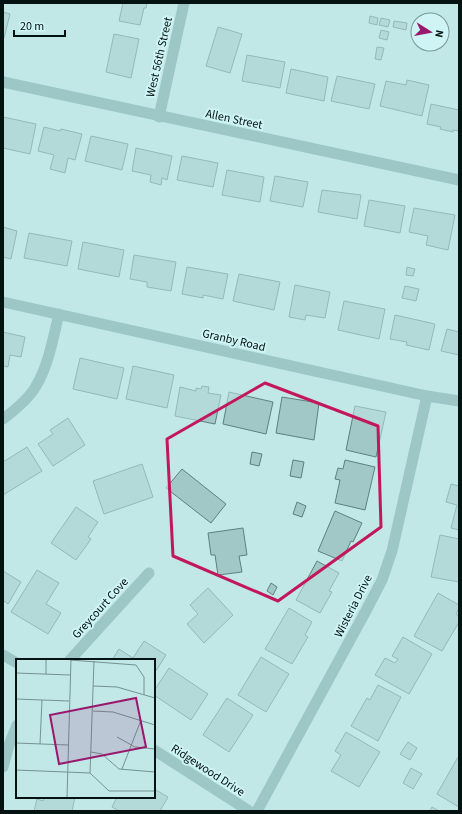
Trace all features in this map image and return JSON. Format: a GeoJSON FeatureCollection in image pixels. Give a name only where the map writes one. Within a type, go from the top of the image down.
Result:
{"type":"FeatureCollection","features":[{"type":"Feature","properties":{"kind":"street","name":"West 56th Street"},"geometry":{"type":"LineString","coordinates":[[159,117],[184,3]]}},
{"type":"Feature","properties":{"kind":"street","name":"Allen Street"},"geometry":{"type":"LineString","coordinates":[[3,82],[159,117],[459,180]]}},
{"type":"Feature","properties":{"kind":"street","name":"Granby Road"},"geometry":{"type":"LineString","coordinates":[[3,302],[426,396],[459,401]]}},
{"type":"Feature","properties":{"kind":"street"},"geometry":{"type":"LineString","coordinates":[[3,419],[22,403],[36,387],[47,362],[59,314]]}},
{"type":"Feature","properties":{"kind":"street","name":"Wisteria Drive"},"geometry":{"type":"LineString","coordinates":[[258,811],[382,580],[392,550],[426,396]]}},
{"type":"Feature","properties":{"kind":"street","name":"Greycourt Cove"},"geometry":{"type":"LineString","coordinates":[[71,659],[149,573]]}},
{"type":"Feature","properties":{"kind":"street"},"geometry":{"type":"LineString","coordinates":[[3,655],[16,662]]}},
{"type":"Feature","properties":{"kind":"street"},"geometry":{"type":"LineString","coordinates":[[3,768],[9,745],[16,728]]}},
{"type":"Feature","properties":{"kind":"street","name":"Ridgewood Drive"},"geometry":{"type":"LineString","coordinates":[[155,751],[249,811]]}},
{"type":"Feature","properties":{"kind":"highlighted area"},"geometry":{"type":"Polygon","coordinates":[[[265,383],[378,426],[381,527],[278,601],[173,556],[167,439],[265,383]]]}},
{"type":"Feature","properties":{"kind":"building"},"geometry":{"type":"Polygon","coordinates":[[[123,3],[147,3],[146,8],[144,8],[140,25],[119,21],[123,3]]]}},
{"type":"Feature","properties":{"kind":"building"},"geometry":{"type":"Polygon","coordinates":[[[3,12],[10,14],[4,38],[3,38],[3,12]]]}},
{"type":"Feature","properties":{"kind":"building"},"geometry":{"type":"Polygon","coordinates":[[[370,16],[378,18],[377,25],[369,23],[370,16]]]}},
{"type":"Feature","properties":{"kind":"building"},"geometry":{"type":"Polygon","coordinates":[[[381,18],[390,20],[388,27],[379,25],[381,18]]]}},
{"type":"Feature","properties":{"kind":"building"},"geometry":{"type":"Polygon","coordinates":[[[394,21],[407,23],[406,30],[393,27],[394,21]]]}},
{"type":"Feature","properties":{"kind":"building"},"geometry":{"type":"Polygon","coordinates":[[[218,27],[242,34],[230,73],[206,66],[218,27]]]}},
{"type":"Feature","properties":{"kind":"building"},"geometry":{"type":"Polygon","coordinates":[[[381,30],[389,32],[387,40],[379,38],[381,30]]]}},
{"type":"Feature","properties":{"kind":"building"},"geometry":{"type":"Polygon","coordinates":[[[114,34],[139,39],[131,78],[106,72],[114,34]]]}},
{"type":"Feature","properties":{"kind":"building"},"geometry":{"type":"Polygon","coordinates":[[[377,47],[384,48],[381,60],[375,59],[377,47]]]}},
{"type":"Feature","properties":{"kind":"building"},"geometry":{"type":"Polygon","coordinates":[[[247,55],[285,62],[280,88],[242,81],[247,55]]]}},
{"type":"Feature","properties":{"kind":"building"},"geometry":{"type":"Polygon","coordinates":[[[291,69],[328,77],[324,101],[286,93],[291,69]]]}},
{"type":"Feature","properties":{"kind":"building"},"geometry":{"type":"Polygon","coordinates":[[[337,76],[375,84],[369,109],[331,101],[337,76]]]}},
{"type":"Feature","properties":{"kind":"building"},"geometry":{"type":"Polygon","coordinates":[[[407,80],[429,85],[422,116],[380,106],[386,81],[406,85],[407,80]]]}},
{"type":"Feature","properties":{"kind":"building"},"geometry":{"type":"Polygon","coordinates":[[[431,104],[459,110],[459,131],[453,130],[453,132],[440,129],[441,127],[427,124],[431,104]]]}},
{"type":"Feature","properties":{"kind":"building"},"geometry":{"type":"Polygon","coordinates":[[[3,117],[36,124],[30,154],[3,148],[3,117]]]}},
{"type":"Feature","properties":{"kind":"building"},"geometry":{"type":"Polygon","coordinates":[[[44,127],[82,134],[75,160],[68,158],[65,173],[50,169],[54,155],[38,151],[44,127]]]}},
{"type":"Feature","properties":{"kind":"building"},"geometry":{"type":"Polygon","coordinates":[[[91,136],[128,144],[122,170],[85,161],[91,136]]]}},
{"type":"Feature","properties":{"kind":"building"},"geometry":{"type":"Polygon","coordinates":[[[136,148],[172,156],[167,180],[162,178],[161,185],[150,182],[151,175],[132,171],[136,148]]]}},
{"type":"Feature","properties":{"kind":"building"},"geometry":{"type":"Polygon","coordinates":[[[182,156],[218,163],[213,187],[177,180],[182,156]]]}},
{"type":"Feature","properties":{"kind":"building"},"geometry":{"type":"Polygon","coordinates":[[[227,170],[264,177],[260,202],[222,195],[227,170]]]}},
{"type":"Feature","properties":{"kind":"building"},"geometry":{"type":"Polygon","coordinates":[[[275,176],[308,182],[303,207],[270,201],[275,176]]]}},
{"type":"Feature","properties":{"kind":"building"},"geometry":{"type":"Polygon","coordinates":[[[322,190],[361,195],[357,219],[318,212],[322,190]]]}},
{"type":"Feature","properties":{"kind":"building"},"geometry":{"type":"Polygon","coordinates":[[[369,200],[405,206],[400,233],[364,226],[369,200]]]}},
{"type":"Feature","properties":{"kind":"building"},"geometry":{"type":"Polygon","coordinates":[[[414,208],[455,215],[448,250],[426,245],[428,236],[409,232],[414,208]]]}},
{"type":"Feature","properties":{"kind":"building"},"geometry":{"type":"Polygon","coordinates":[[[3,227],[17,231],[11,259],[3,257],[3,227]]]}},
{"type":"Feature","properties":{"kind":"building"},"geometry":{"type":"Polygon","coordinates":[[[29,233],[72,241],[67,266],[24,258],[29,233]]]}},
{"type":"Feature","properties":{"kind":"building"},"geometry":{"type":"Polygon","coordinates":[[[83,242],[124,250],[119,277],[78,269],[83,242]]]}},
{"type":"Feature","properties":{"kind":"building"},"geometry":{"type":"Polygon","coordinates":[[[134,255],[176,262],[171,291],[147,287],[147,282],[130,279],[134,255]]]}},
{"type":"Feature","properties":{"kind":"building"},"geometry":{"type":"Polygon","coordinates":[[[187,267],[228,274],[223,299],[203,295],[203,298],[182,294],[187,267]]]}},
{"type":"Feature","properties":{"kind":"building"},"geometry":{"type":"Polygon","coordinates":[[[407,267],[415,269],[413,276],[406,275],[407,267]]]}},
{"type":"Feature","properties":{"kind":"building"},"geometry":{"type":"Polygon","coordinates":[[[239,274],[280,282],[274,310],[233,301],[239,274]]]}},
{"type":"Feature","properties":{"kind":"building"},"geometry":{"type":"Polygon","coordinates":[[[295,285],[330,292],[325,318],[306,315],[305,320],[289,317],[295,285]]]}},
{"type":"Feature","properties":{"kind":"building"},"geometry":{"type":"Polygon","coordinates":[[[405,286],[419,289],[416,301],[402,298],[405,286]]]}},
{"type":"Feature","properties":{"kind":"building"},"geometry":{"type":"Polygon","coordinates":[[[344,301],[385,309],[379,339],[338,330],[344,301]]]}},
{"type":"Feature","properties":{"kind":"building"},"geometry":{"type":"Polygon","coordinates":[[[395,315],[435,324],[429,350],[406,345],[407,342],[390,339],[395,315]]]}},
{"type":"Feature","properties":{"kind":"building"},"geometry":{"type":"Polygon","coordinates":[[[447,329],[459,332],[459,355],[441,351],[447,329]]]}},
{"type":"Feature","properties":{"kind":"building"},"geometry":{"type":"Polygon","coordinates":[[[3,332],[25,337],[21,357],[10,355],[8,367],[3,366],[3,332]]]}},
{"type":"Feature","properties":{"kind":"building"},"geometry":{"type":"Polygon","coordinates":[[[80,358],[124,368],[117,399],[73,389],[80,358]]]}},
{"type":"Feature","properties":{"kind":"building"},"geometry":{"type":"Polygon","coordinates":[[[133,366],[174,375],[167,408],[126,399],[133,366]]]}},
{"type":"Feature","properties":{"kind":"building"},"geometry":{"type":"Polygon","coordinates":[[[202,386],[209,387],[208,393],[221,395],[215,424],[175,416],[180,387],[196,391],[196,388],[201,389],[202,386]]]}},
{"type":"Feature","properties":{"kind":"building"},"geometry":{"type":"Polygon","coordinates":[[[229,392],[273,402],[266,434],[223,424],[229,392]]]}},
{"type":"Feature","properties":{"kind":"building"},"geometry":{"type":"Polygon","coordinates":[[[282,397],[319,403],[314,440],[276,433],[282,397]]]}},
{"type":"Feature","properties":{"kind":"building"},"geometry":{"type":"Polygon","coordinates":[[[355,406],[386,412],[376,457],[346,450],[355,406]]]}},
{"type":"Feature","properties":{"kind":"building"},"geometry":{"type":"Polygon","coordinates":[[[68,418],[85,445],[53,466],[38,444],[53,434],[50,430],[68,418]]]}},
{"type":"Feature","properties":{"kind":"building"},"geometry":{"type":"Polygon","coordinates":[[[27,447],[42,471],[3,495],[3,462],[27,447]]]}},
{"type":"Feature","properties":{"kind":"building"},"geometry":{"type":"Polygon","coordinates":[[[252,452],[262,454],[259,466],[250,464],[252,452]]]}},
{"type":"Feature","properties":{"kind":"building"},"geometry":{"type":"Polygon","coordinates":[[[293,460],[304,462],[301,478],[290,476],[293,460]]]}},
{"type":"Feature","properties":{"kind":"building"},"geometry":{"type":"Polygon","coordinates":[[[345,460],[375,467],[365,510],[335,503],[340,480],[335,479],[338,468],[343,469],[345,460]]]}},
{"type":"Feature","properties":{"kind":"building"},"geometry":{"type":"Polygon","coordinates":[[[142,464],[153,497],[104,514],[93,481],[142,464]]]}},
{"type":"Feature","properties":{"kind":"building"},"geometry":{"type":"Polygon","coordinates":[[[182,469],[226,504],[211,523],[166,488],[182,469]]]}},
{"type":"Feature","properties":{"kind":"building"},"geometry":{"type":"Polygon","coordinates":[[[451,484],[459,486],[459,530],[451,528],[457,505],[446,502],[451,484]]]}},
{"type":"Feature","properties":{"kind":"building"},"geometry":{"type":"Polygon","coordinates":[[[297,502],[306,506],[302,517],[293,514],[297,502]]]}},
{"type":"Feature","properties":{"kind":"building"},"geometry":{"type":"Polygon","coordinates":[[[76,507],[98,522],[88,537],[91,539],[76,560],[51,543],[76,507]]]}},
{"type":"Feature","properties":{"kind":"building"},"geometry":{"type":"Polygon","coordinates":[[[335,511],[362,523],[353,542],[351,541],[342,561],[318,551],[335,511]]]}},
{"type":"Feature","properties":{"kind":"building"},"geometry":{"type":"Polygon","coordinates":[[[243,528],[247,555],[239,556],[242,572],[218,575],[215,555],[211,555],[208,533],[243,528]]]}},
{"type":"Feature","properties":{"kind":"building"},"geometry":{"type":"Polygon","coordinates":[[[440,535],[459,539],[459,582],[431,577],[440,535]]]}},
{"type":"Feature","properties":{"kind":"building"},"geometry":{"type":"Polygon","coordinates":[[[317,561],[339,573],[329,591],[332,592],[320,613],[296,600],[317,561]]]}},
{"type":"Feature","properties":{"kind":"building"},"geometry":{"type":"Polygon","coordinates":[[[37,570],[59,583],[46,604],[61,613],[48,634],[11,612],[37,570]]]}},
{"type":"Feature","properties":{"kind":"building"},"geometry":{"type":"Polygon","coordinates":[[[3,571],[21,582],[8,604],[3,600],[3,571]]]}},
{"type":"Feature","properties":{"kind":"building"},"geometry":{"type":"Polygon","coordinates":[[[271,583],[277,587],[273,595],[267,591],[271,583]]]}},
{"type":"Feature","properties":{"kind":"building"},"geometry":{"type":"Polygon","coordinates":[[[208,588],[233,615],[204,643],[187,624],[198,614],[190,605],[208,588]]]}},
{"type":"Feature","properties":{"kind":"building"},"geometry":{"type":"Polygon","coordinates":[[[438,593],[459,605],[456,614],[459,616],[459,622],[442,651],[414,636],[438,593]]]}},
{"type":"Feature","properties":{"kind":"building"},"geometry":{"type":"Polygon","coordinates":[[[289,608],[312,622],[305,635],[308,637],[292,664],[265,649],[289,608]]]}},
{"type":"Feature","properties":{"kind":"building"},"geometry":{"type":"Polygon","coordinates":[[[403,637],[432,654],[409,694],[375,675],[385,658],[395,663],[398,659],[392,656],[403,637]]]}},
{"type":"Feature","properties":{"kind":"building"},"geometry":{"type":"Polygon","coordinates":[[[144,641],[166,655],[155,672],[155,659],[113,659],[119,649],[133,658],[144,641]]]}},
{"type":"Feature","properties":{"kind":"building"},"geometry":{"type":"Polygon","coordinates":[[[261,657],[289,674],[266,712],[238,695],[261,657]]]}},
{"type":"Feature","properties":{"kind":"building"},"geometry":{"type":"Polygon","coordinates":[[[169,668],[208,694],[191,720],[155,696],[155,689],[169,668]]]}},
{"type":"Feature","properties":{"kind":"building"},"geometry":{"type":"Polygon","coordinates":[[[378,685],[401,697],[378,741],[351,726],[367,698],[370,700],[378,685]]]}},
{"type":"Feature","properties":{"kind":"building"},"geometry":{"type":"Polygon","coordinates":[[[227,698],[253,715],[229,752],[203,735],[227,698]]]}},
{"type":"Feature","properties":{"kind":"building"},"geometry":{"type":"Polygon","coordinates":[[[346,732],[380,752],[359,787],[331,771],[341,755],[335,751],[346,732]]]}},
{"type":"Feature","properties":{"kind":"building"},"geometry":{"type":"Polygon","coordinates":[[[408,742],[417,748],[410,760],[400,754],[408,742]]]}},
{"type":"Feature","properties":{"kind":"building"},"geometry":{"type":"Polygon","coordinates":[[[459,757],[459,807],[437,794],[459,757]]]}},
{"type":"Feature","properties":{"kind":"building"},"geometry":{"type":"Polygon","coordinates":[[[411,768],[422,774],[413,789],[403,783],[411,768]]]}},
{"type":"Feature","properties":{"kind":"building"},"geometry":{"type":"Polygon","coordinates":[[[155,790],[168,797],[160,811],[119,811],[112,807],[116,798],[155,798],[155,790]]]}},
{"type":"Feature","properties":{"kind":"building"},"geometry":{"type":"Polygon","coordinates":[[[44,798],[75,798],[72,811],[34,811],[37,799],[43,801],[44,798]]]}},
{"type":"Feature","properties":{"kind":"building"},"geometry":{"type":"Polygon","coordinates":[[[432,807],[439,811],[430,811],[432,807]]]}}]}
